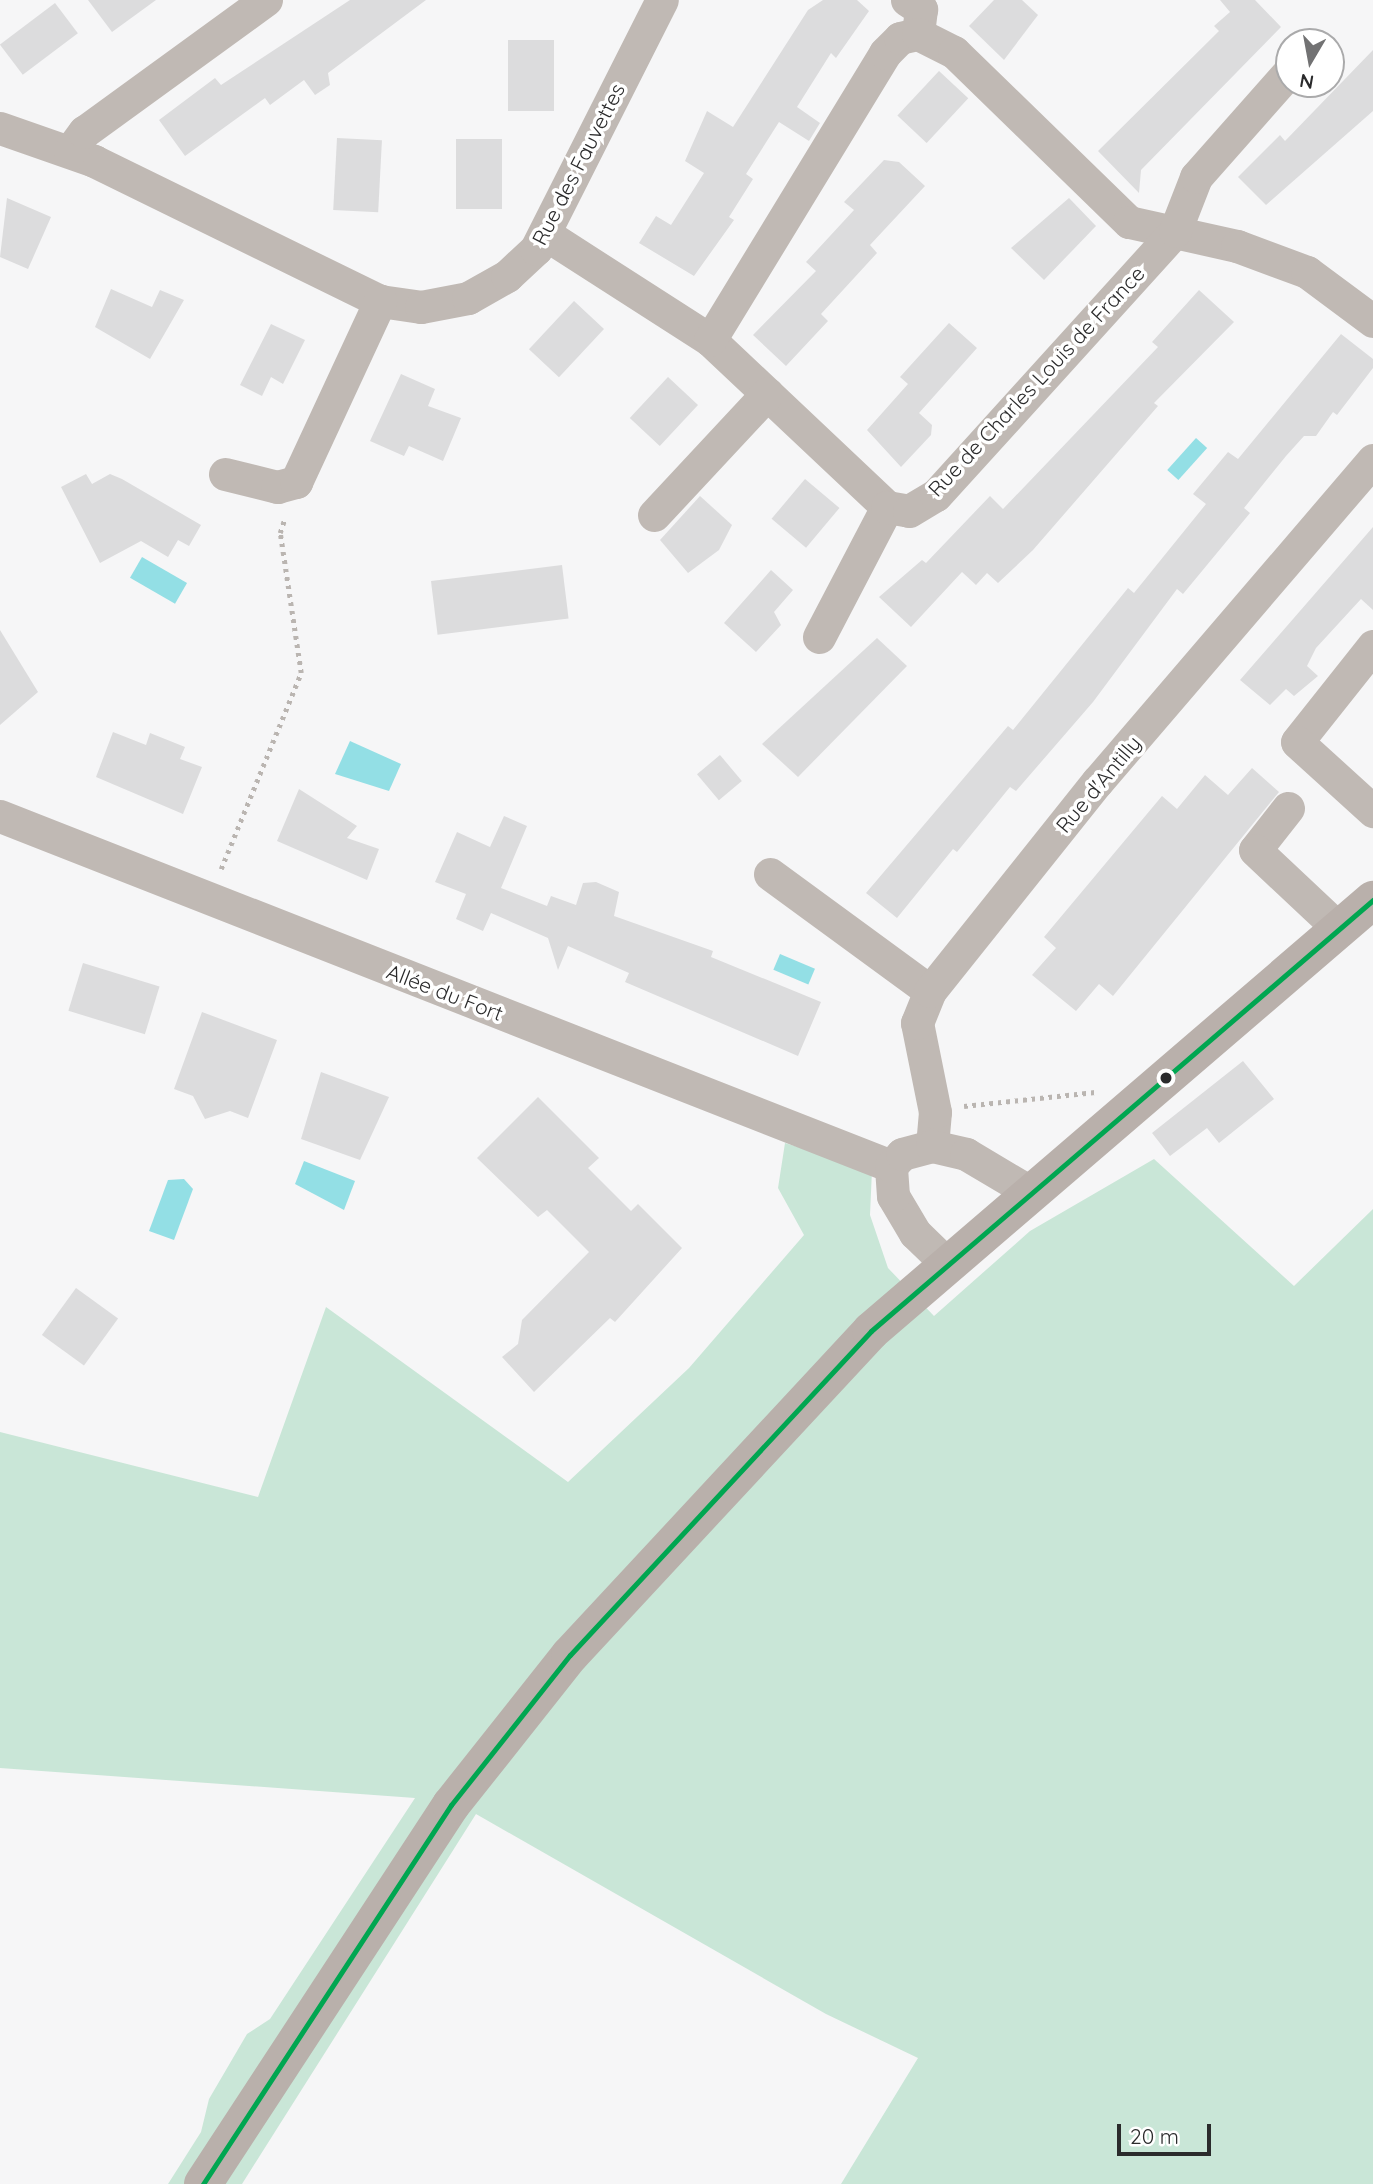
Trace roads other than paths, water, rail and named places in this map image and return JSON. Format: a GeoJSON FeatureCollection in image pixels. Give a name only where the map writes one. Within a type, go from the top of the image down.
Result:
{"type":"FeatureCollection","features":[{"type":"Feature","properties":{"kind":"main road"},"geometry":{"type":"LineString","coordinates":[[203,2184],[451,1805],[570,1655],[872,1331],[946,1263],[1373,900]]}},
{"type":"Feature","properties":{"kind":"street"},"geometry":{"type":"LineString","coordinates":[[70,151],[84,132],[266,0]]}},
{"type":"Feature","properties":{"kind":"street","name":"Rue des Fauvettes"},"geometry":{"type":"LineString","coordinates":[[0,128],[70,151],[380,301],[421,307],[468,298],[507,276],[545,234],[662,0]]}},
{"type":"Feature","properties":{"kind":"street"},"geometry":{"type":"LineString","coordinates":[[710,340],[885,52],[900,38],[919,11],[954,52],[1129,222],[1175,231],[1307,272],[1373,321]]}},
{"type":"Feature","properties":{"kind":"street","name":"Rue de Charles Louis de France"},"geometry":{"type":"LineString","coordinates":[[887,507],[909,511],[936,495],[1175,231],[1196,177],[1275,88]]}},
{"type":"Feature","properties":{"kind":"street"},"geometry":{"type":"LineString","coordinates":[[545,234],[710,340],[887,507],[819,637]]}},
{"type":"Feature","properties":{"kind":"street"},"geometry":{"type":"LineString","coordinates":[[225,474],[276,487],[296,482],[380,301]]}},
{"type":"Feature","properties":{"kind":"street"},"geometry":{"type":"LineString","coordinates":[[654,515],[767,394]]}},
{"type":"Feature","properties":{"kind":"street","name":"Rue d'Antilly"},"geometry":{"type":"LineString","coordinates":[[932,1146],[935,1112],[917,1023],[930,991],[1097,782],[1373,460]]}},
{"type":"Feature","properties":{"kind":"street"},"geometry":{"type":"LineString","coordinates":[[1373,646],[1297,742],[1373,811]]}},
{"type":"Feature","properties":{"kind":"street"},"geometry":{"type":"LineString","coordinates":[[1288,808],[1255,849],[1339,929]]}},
{"type":"Feature","properties":{"kind":"street","name":"Allée du Fort"},"geometry":{"type":"LineString","coordinates":[[0,816],[891,1166]]}},
{"type":"Feature","properties":{"kind":"street"},"geometry":{"type":"LineString","coordinates":[[770,874],[930,991]]}},
{"type":"Feature","properties":{"kind":"street"},"geometry":{"type":"LineString","coordinates":[[946,1263],[915,1233],[893,1196],[891,1166],[902,1154],[932,1146],[966,1154],[1030,1192]]}},
{"type":"Feature","properties":{"kind":"water"},"geometry":{"type":"Polygon","coordinates":[[[1196,438],[1207,448],[1178,480],[1167,470],[1196,438]]]}},
{"type":"Feature","properties":{"kind":"water"},"geometry":{"type":"Polygon","coordinates":[[[142,557],[187,583],[175,604],[130,578],[142,557]]]}},
{"type":"Feature","properties":{"kind":"water"},"geometry":{"type":"Polygon","coordinates":[[[350,741],[401,764],[389,791],[335,774],[350,741]]]}},
{"type":"Feature","properties":{"kind":"water"},"geometry":{"type":"Polygon","coordinates":[[[780,954],[815,969],[808,984],[773,970],[780,954]]]}},
{"type":"Feature","properties":{"kind":"water"},"geometry":{"type":"Polygon","coordinates":[[[304,1161],[355,1181],[344,1210],[295,1184],[304,1161]]]}},
{"type":"Feature","properties":{"kind":"water"},"geometry":{"type":"Polygon","coordinates":[[[184,1179],[193,1189],[174,1240],[149,1231],[168,1180],[184,1179]]]}}]}
